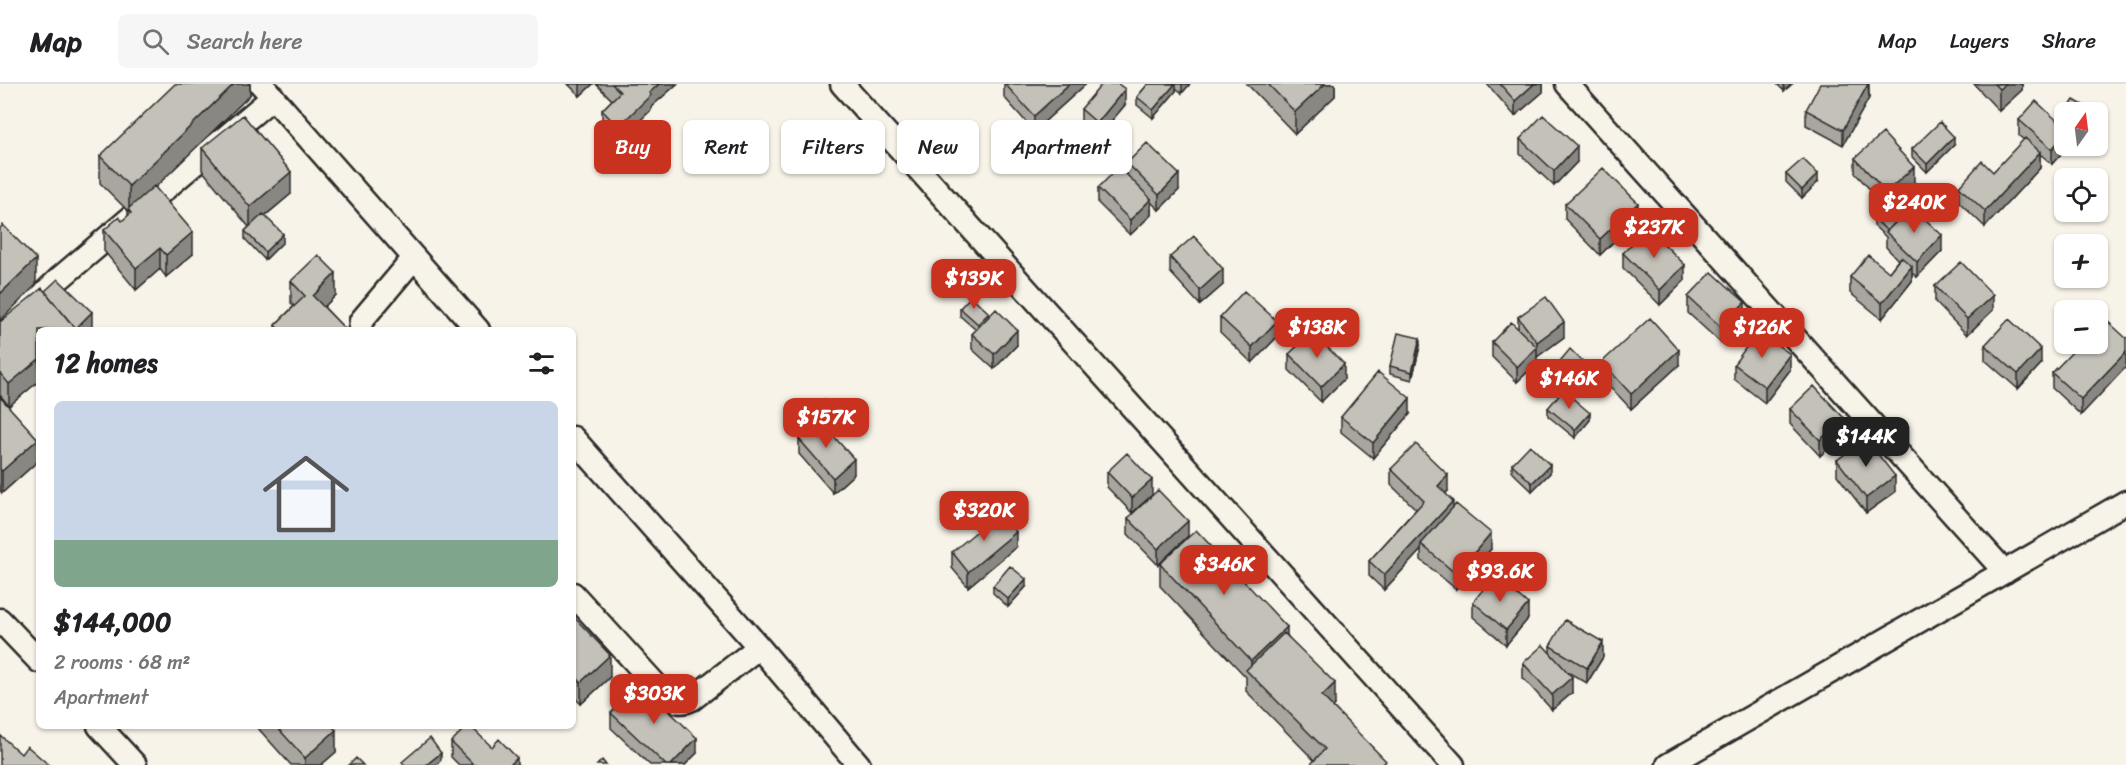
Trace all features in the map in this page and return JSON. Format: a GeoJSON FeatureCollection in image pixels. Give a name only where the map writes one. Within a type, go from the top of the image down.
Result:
{"type":"FeatureCollection","features":[{"type":"Feature","properties":{"kind":"street"},"geometry":{"type":"LineString","coordinates":[[842,84],[1453,765]]}},
{"type":"Feature","properties":{"kind":"street"},"geometry":{"type":"LineString","coordinates":[[1568,84],[2006,573]]}},
{"type":"Feature","properties":{"kind":"street"},"geometry":{"type":"LineString","coordinates":[[0,336],[60,278],[267,91],[475,327]]}},
{"type":"Feature","properties":{"kind":"street"},"geometry":{"type":"LineString","coordinates":[[361,327],[362,321],[414,258]]}},
{"type":"Feature","properties":{"kind":"street"},"geometry":{"type":"LineString","coordinates":[[576,441],[759,647],[860,765]]}},
{"type":"Feature","properties":{"kind":"street"},"geometry":{"type":"LineString","coordinates":[[1668,765],[2006,573],[2126,502]]}},
{"type":"Feature","properties":{"kind":"street"},"geometry":{"type":"LineString","coordinates":[[576,597],[666,696],[674,701],[685,702],[692,699],[759,647]]}},
{"type":"Feature","properties":{"kind":"street"},"geometry":{"type":"LineString","coordinates":[[0,620],[36,658]]}},
{"type":"Feature","properties":{"kind":"street"},"geometry":{"type":"LineString","coordinates":[[102,729],[135,765]]}},
{"type":"Feature","properties":{"kind":"building"},"geometry":{"type":"Polygon","coordinates":[[[175,84],[234,84],[129,186],[100,156],[175,84]]]}},
{"type":"Feature","properties":{"kind":"building"},"geometry":{"type":"Polygon","coordinates":[[[612,84],[659,84],[625,120],[611,120],[602,110],[620,92],[612,84]]]}},
{"type":"Feature","properties":{"kind":"building"},"geometry":{"type":"Polygon","coordinates":[[[1005,84],[1069,84],[1034,116],[1005,84]]]}},
{"type":"Feature","properties":{"kind":"building"},"geometry":{"type":"Polygon","coordinates":[[[1102,84],[1118,84],[1125,89],[1099,120],[1094,120],[1081,109],[1102,84]]]}},
{"type":"Feature","properties":{"kind":"building"},"geometry":{"type":"Polygon","coordinates":[[[1148,84],[1175,84],[1153,110],[1137,97],[1148,84]]]}},
{"type":"Feature","properties":{"kind":"building"},"geometry":{"type":"Polygon","coordinates":[[[1268,84],[1325,84],[1295,112],[1268,84]]]}},
{"type":"Feature","properties":{"kind":"building"},"geometry":{"type":"Polygon","coordinates":[[[1500,84],[1534,84],[1515,101],[1500,84]]]}},
{"type":"Feature","properties":{"kind":"building"},"geometry":{"type":"Polygon","coordinates":[[[1820,84],[1868,84],[1843,130],[1806,110],[1820,84]]]}},
{"type":"Feature","properties":{"kind":"building"},"geometry":{"type":"Polygon","coordinates":[[[1994,84],[2005,84],[1999,89],[1994,84]]]}},
{"type":"Feature","properties":{"kind":"building"},"geometry":{"type":"Polygon","coordinates":[[[2036,101],[2054,118],[2054,147],[2052,149],[2019,120],[2036,101]]]}},
{"type":"Feature","properties":{"kind":"building"},"geometry":{"type":"Polygon","coordinates":[[[243,115],[291,172],[250,207],[202,148],[243,115]]]}},
{"type":"Feature","properties":{"kind":"building"},"geometry":{"type":"Polygon","coordinates":[[[1543,115],[1577,146],[1554,171],[1520,139],[1543,115]]]}},
{"type":"Feature","properties":{"kind":"building"},"geometry":{"type":"Polygon","coordinates":[[[1940,122],[1954,137],[1927,164],[1912,149],[1940,122]]]}},
{"type":"Feature","properties":{"kind":"building"},"geometry":{"type":"Polygon","coordinates":[[[1883,133],[1914,167],[1886,192],[1855,158],[1883,133]]]}},
{"type":"Feature","properties":{"kind":"building"},"geometry":{"type":"Polygon","coordinates":[[[2025,138],[2040,152],[1985,211],[1959,187],[1982,161],[1993,172],[2025,138]]]}},
{"type":"Feature","properties":{"kind":"building"},"geometry":{"type":"Polygon","coordinates":[[[1147,143],[1179,174],[1159,195],[1132,168],[1132,158],[1147,143]]]}},
{"type":"Feature","properties":{"kind":"building"},"geometry":{"type":"Polygon","coordinates":[[[1803,159],[1818,174],[1802,190],[1786,174],[1803,159]]]}},
{"type":"Feature","properties":{"kind":"building"},"geometry":{"type":"Polygon","coordinates":[[[1603,168],[1638,203],[1600,239],[1565,204],[1603,168]]]}},
{"type":"Feature","properties":{"kind":"building"},"geometry":{"type":"Polygon","coordinates":[[[1112,174],[1126,174],[1151,199],[1130,220],[1098,188],[1112,174]]]}},
{"type":"Feature","properties":{"kind":"building"},"geometry":{"type":"Polygon","coordinates":[[[154,186],[193,232],[166,255],[160,248],[136,268],[104,230],[119,217],[122,221],[131,213],[128,209],[154,186]]]}},
{"type":"Feature","properties":{"kind":"building"},"geometry":{"type":"Polygon","coordinates":[[[1887,204],[1901,217],[1887,231],[1874,218],[1887,204]]]}},
{"type":"Feature","properties":{"kind":"building"},"geometry":{"type":"Polygon","coordinates":[[[1911,206],[1942,235],[1917,262],[1886,232],[1911,206]]]}},
{"type":"Feature","properties":{"kind":"building"},"geometry":{"type":"Polygon","coordinates":[[[263,214],[283,234],[265,252],[245,231],[263,214]]]}},
{"type":"Feature","properties":{"kind":"building"},"geometry":{"type":"Polygon","coordinates":[[[3,225],[36,259],[0,294],[0,228],[3,225]]]}},
{"type":"Feature","properties":{"kind":"building"},"geometry":{"type":"Polygon","coordinates":[[[1648,228],[1685,265],[1660,290],[1623,253],[1648,228]]]}},
{"type":"Feature","properties":{"kind":"building"},"geometry":{"type":"Polygon","coordinates":[[[1194,236],[1223,269],[1200,290],[1170,257],[1194,236]]]}},
{"type":"Feature","properties":{"kind":"building"},"geometry":{"type":"Polygon","coordinates":[[[318,255],[336,273],[313,296],[343,327],[277,327],[275,325],[305,296],[291,281],[318,255]]]}},
{"type":"Feature","properties":{"kind":"building"},"geometry":{"type":"Polygon","coordinates":[[[1868,255],[1889,272],[1901,257],[1912,266],[1882,303],[1850,277],[1868,255]]]}},
{"type":"Feature","properties":{"kind":"building"},"geometry":{"type":"Polygon","coordinates":[[[1961,262],[1993,295],[1967,319],[1935,286],[1961,262]]]}},
{"type":"Feature","properties":{"kind":"building"},"geometry":{"type":"Polygon","coordinates":[[[1712,272],[1745,302],[1721,327],[1688,297],[1712,272]]]}},
{"type":"Feature","properties":{"kind":"building"},"geometry":{"type":"Polygon","coordinates":[[[58,279],[92,312],[75,327],[45,291],[58,279]]]}},
{"type":"Feature","properties":{"kind":"building"},"geometry":{"type":"Polygon","coordinates":[[[42,288],[74,327],[36,327],[36,362],[9,384],[0,373],[0,322],[42,288]]]}},
{"type":"Feature","properties":{"kind":"building"},"geometry":{"type":"Polygon","coordinates":[[[1244,291],[1277,321],[1252,347],[1220,317],[1244,291]]]}},
{"type":"Feature","properties":{"kind":"building"},"geometry":{"type":"Polygon","coordinates":[[[971,296],[989,313],[978,324],[960,308],[971,296]]]}},
{"type":"Feature","properties":{"kind":"building"},"geometry":{"type":"Polygon","coordinates":[[[1546,297],[1564,322],[1537,342],[1518,317],[1546,297]]]}},
{"type":"Feature","properties":{"kind":"building"},"geometry":{"type":"Polygon","coordinates":[[[996,309],[1017,330],[994,354],[972,334],[996,309]]]}},
{"type":"Feature","properties":{"kind":"building"},"geometry":{"type":"Polygon","coordinates":[[[1650,318],[1679,350],[1631,394],[1602,362],[1650,318]]]}},
{"type":"Feature","properties":{"kind":"building"},"geometry":{"type":"Polygon","coordinates":[[[2009,319],[2041,349],[2018,374],[1985,345],[2009,319]]]}},
{"type":"Feature","properties":{"kind":"building"},"geometry":{"type":"Polygon","coordinates":[[[1511,322],[1537,347],[1517,367],[1492,342],[1511,322]]]}},
{"type":"Feature","properties":{"kind":"building"},"geometry":{"type":"Polygon","coordinates":[[[2108,322],[2126,338],[2126,352],[2081,399],[2052,373],[2070,354],[2108,354],[2108,322]]]}},
{"type":"Feature","properties":{"kind":"building"},"geometry":{"type":"Polygon","coordinates":[[[1758,331],[1790,354],[1765,387],[1734,364],[1758,331]]]}},
{"type":"Feature","properties":{"kind":"building"},"geometry":{"type":"Polygon","coordinates":[[[1312,332],[1344,364],[1321,387],[1289,354],[1312,332]]]}},
{"type":"Feature","properties":{"kind":"building"},"geometry":{"type":"Polygon","coordinates":[[[1398,333],[1420,338],[1412,372],[1390,366],[1398,333]]]}},
{"type":"Feature","properties":{"kind":"building"},"geometry":{"type":"Polygon","coordinates":[[[1570,349],[1582,361],[1568,377],[1556,366],[1570,349]]]}},
{"type":"Feature","properties":{"kind":"building"},"geometry":{"type":"Polygon","coordinates":[[[1378,372],[1410,398],[1373,443],[1341,417],[1378,372]]]}},
{"type":"Feature","properties":{"kind":"building"},"geometry":{"type":"Polygon","coordinates":[[[1814,386],[1844,418],[1820,440],[1790,409],[1814,386]]]}},
{"type":"Feature","properties":{"kind":"building"},"geometry":{"type":"Polygon","coordinates":[[[1563,390],[1590,413],[1575,430],[1548,408],[1563,390]]]}},
{"type":"Feature","properties":{"kind":"building"},"geometry":{"type":"Polygon","coordinates":[[[0,397],[36,437],[36,441],[2,471],[0,469],[0,397]]]}},
{"type":"Feature","properties":{"kind":"building"},"geometry":{"type":"Polygon","coordinates":[[[825,400],[835,412],[822,423],[819,420],[816,423],[808,415],[825,400]]]}},
{"type":"Feature","properties":{"kind":"building"},"geometry":{"type":"Polygon","coordinates":[[[819,420],[854,459],[833,478],[799,439],[819,420]]]}},
{"type":"Feature","properties":{"kind":"building"},"geometry":{"type":"Polygon","coordinates":[[[1866,439],[1895,476],[1866,498],[1837,460],[1866,439]]]}},
{"type":"Feature","properties":{"kind":"building"},"geometry":{"type":"Polygon","coordinates":[[[1416,444],[1448,475],[1438,486],[1453,501],[1384,575],[1369,561],[1424,501],[1391,469],[1416,444]]]}},
{"type":"Feature","properties":{"kind":"building"},"geometry":{"type":"Polygon","coordinates":[[[1530,445],[1550,465],[1532,483],[1512,464],[1530,445]]]}},
{"type":"Feature","properties":{"kind":"building"},"geometry":{"type":"Polygon","coordinates":[[[1127,453],[1152,480],[1132,498],[1107,472],[1127,453]]]}},
{"type":"Feature","properties":{"kind":"building"},"geometry":{"type":"Polygon","coordinates":[[[1158,490],[1188,521],[1158,549],[1128,518],[1158,490]]]}},
{"type":"Feature","properties":{"kind":"building"},"geometry":{"type":"Polygon","coordinates":[[[1456,504],[1491,533],[1456,574],[1421,544],[1456,504]]]}},
{"type":"Feature","properties":{"kind":"building"},"geometry":{"type":"Polygon","coordinates":[[[1000,512],[1016,532],[968,572],[952,552],[1000,512]]]}},
{"type":"Feature","properties":{"kind":"building"},"geometry":{"type":"Polygon","coordinates":[[[1196,530],[1287,627],[1251,661],[1160,564],[1196,530]]]}},
{"type":"Feature","properties":{"kind":"building"},"geometry":{"type":"Polygon","coordinates":[[[1010,566],[1026,579],[1008,599],[993,586],[1010,566]]]}},
{"type":"Feature","properties":{"kind":"building"},"geometry":{"type":"Polygon","coordinates":[[[1495,575],[1528,604],[1506,630],[1473,602],[1495,575]]]}},
{"type":"Feature","properties":{"kind":"building"},"geometry":{"type":"Polygon","coordinates":[[[576,619],[610,655],[581,682],[576,677],[576,619]]]}},
{"type":"Feature","properties":{"kind":"building"},"geometry":{"type":"Polygon","coordinates":[[[1565,620],[1603,642],[1587,668],[1550,646],[1565,620]]]}},
{"type":"Feature","properties":{"kind":"building"},"geometry":{"type":"Polygon","coordinates":[[[1284,633],[1335,683],[1322,696],[1386,761],[1382,765],[1310,765],[1325,749],[1246,670],[1284,633]]]}},
{"type":"Feature","properties":{"kind":"building"},"geometry":{"type":"Polygon","coordinates":[[[1543,645],[1572,677],[1552,695],[1523,663],[1543,645]]]}},
{"type":"Feature","properties":{"kind":"building"},"geometry":{"type":"Polygon","coordinates":[[[640,683],[697,738],[671,765],[666,765],[611,713],[640,683]]]}},
{"type":"Feature","properties":{"kind":"building"},"geometry":{"type":"Polygon","coordinates":[[[279,729],[336,730],[305,758],[279,729]]]}},
{"type":"Feature","properties":{"kind":"building"},"geometry":{"type":"Polygon","coordinates":[[[464,729],[473,729],[492,747],[499,739],[517,758],[510,765],[474,765],[451,742],[464,729]]]}},
{"type":"Feature","properties":{"kind":"building"},"geometry":{"type":"Polygon","coordinates":[[[0,735],[21,754],[27,746],[49,765],[0,765],[0,735]]]}},
{"type":"Feature","properties":{"kind":"building"},"geometry":{"type":"Polygon","coordinates":[[[430,738],[441,753],[426,765],[405,765],[402,762],[430,738]]]}},
{"type":"Feature","properties":{"kind":"building"},"geometry":{"type":"Polygon","coordinates":[[[356,758],[363,765],[349,765],[356,758]]]}}]}
